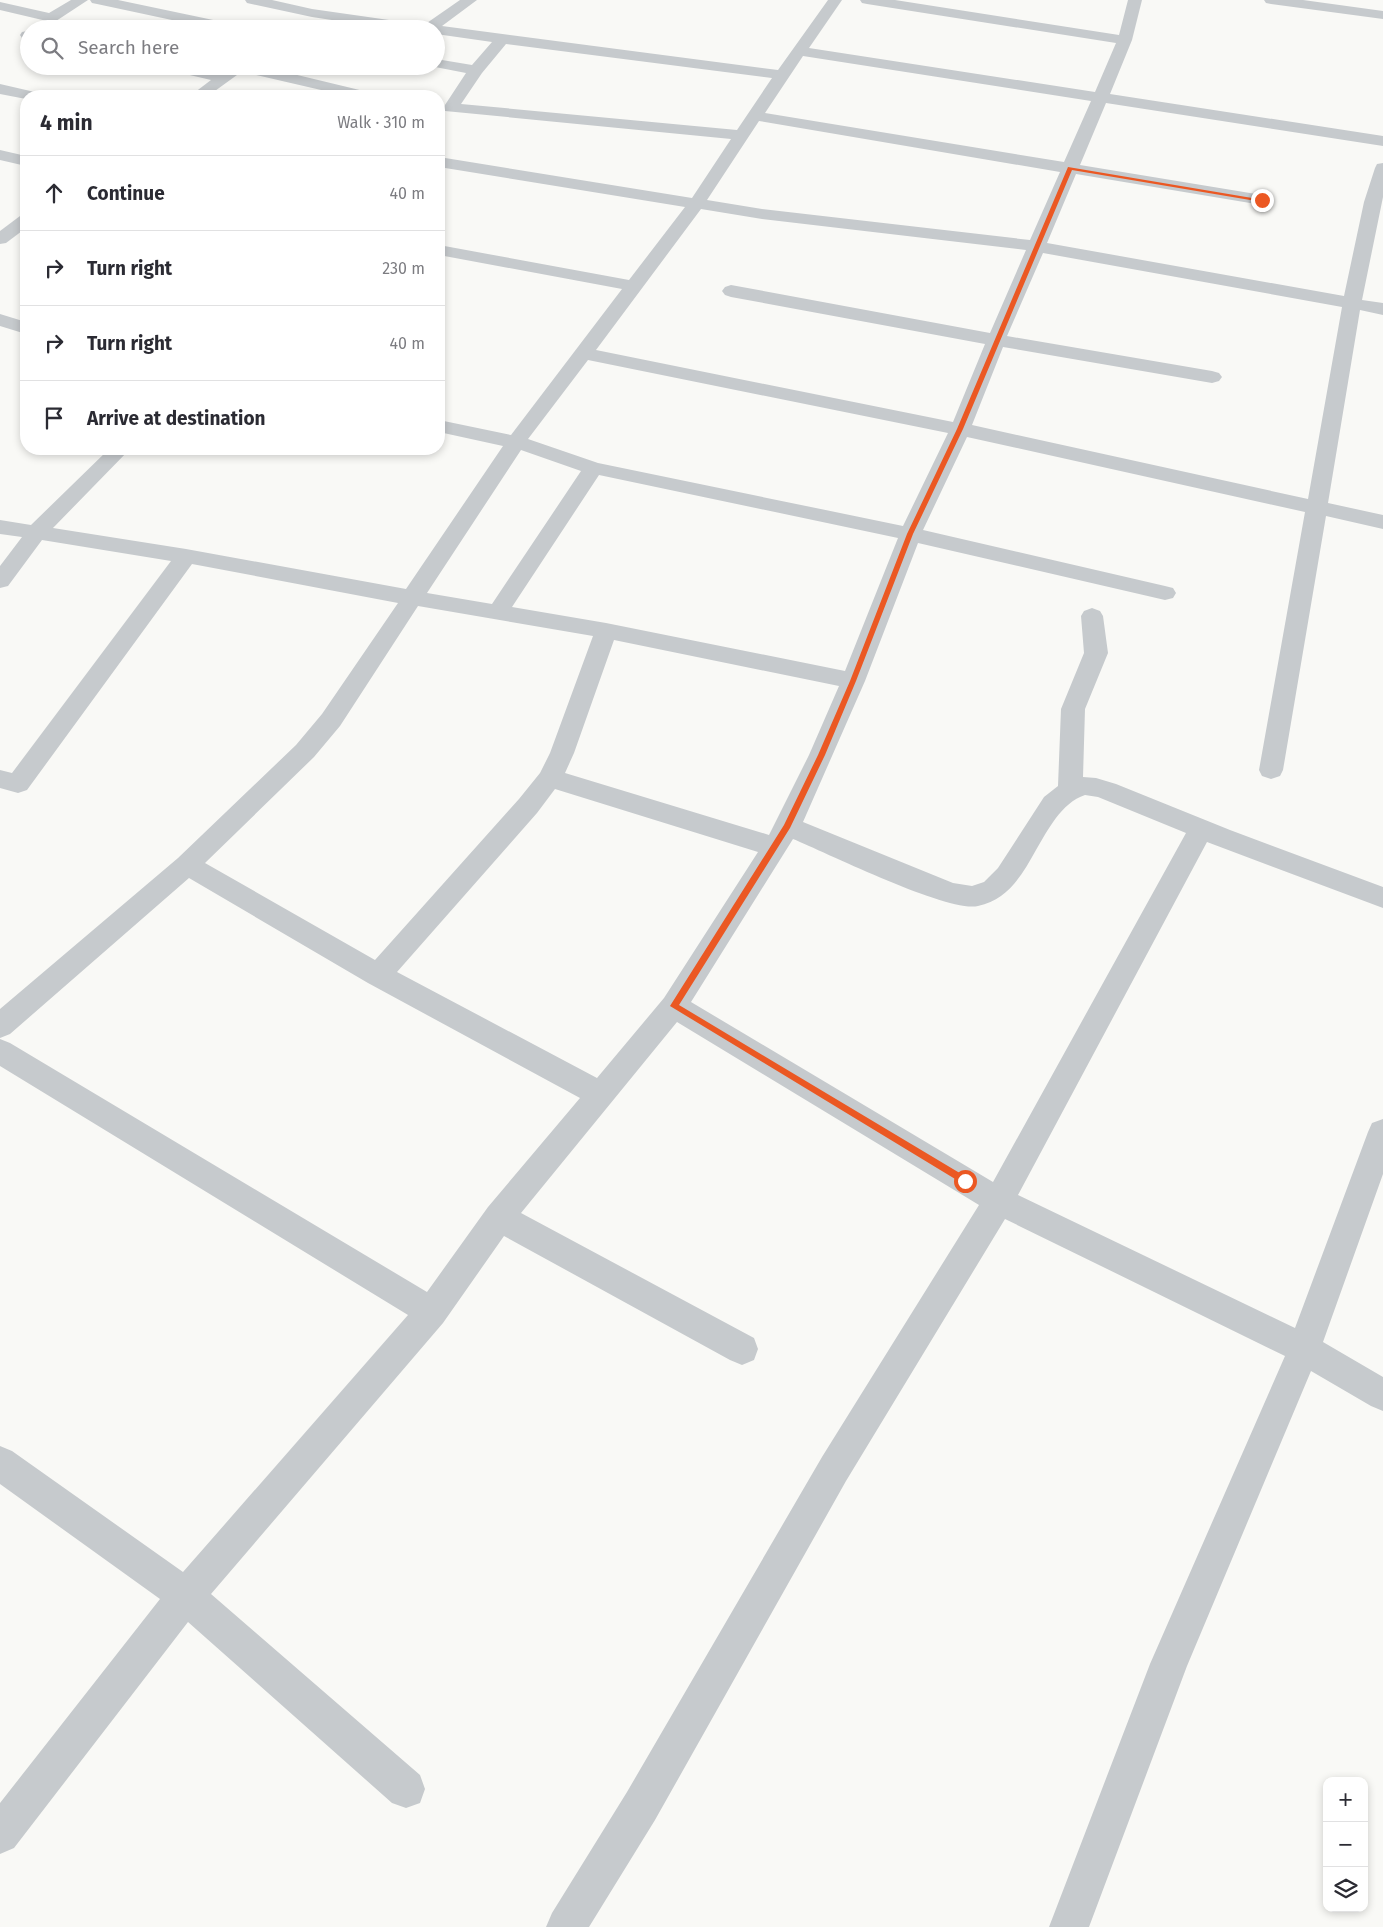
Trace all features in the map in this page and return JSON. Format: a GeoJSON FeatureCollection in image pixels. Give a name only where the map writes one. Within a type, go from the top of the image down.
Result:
{"type":"FeatureCollection","features":[{"type":"Feature","properties":{"kind":"street"},"geometry":{"type":"LineString","coordinates":[[0,6],[51,18],[80,0]]}},
{"type":"Feature","properties":{"kind":"street"},"geometry":{"type":"LineString","coordinates":[[96,0],[193,20]]}},
{"type":"Feature","properties":{"kind":"street"},"geometry":{"type":"LineString","coordinates":[[252,0],[312,13],[361,20]]}},
{"type":"Feature","properties":{"kind":"street"},"geometry":{"type":"LineString","coordinates":[[441,20],[470,0]]}},
{"type":"Feature","properties":{"kind":"street"},"geometry":{"type":"LineString","coordinates":[[0,1026],[187,865],[305,751],[330,720],[516,442],[696,204],[835,0]]}},
{"type":"Feature","properties":{"kind":"street"},"geometry":{"type":"LineString","coordinates":[[867,0],[1125,40]]}},
{"type":"Feature","properties":{"kind":"street"},"geometry":{"type":"LineString","coordinates":[[0,1834],[186,1596],[432,1312],[499,1217],[674,1006],[781,836],[821,755],[853,681],[910,534],[960,429],[996,340],[1125,40],[1135,0]]}},
{"type":"Feature","properties":{"kind":"street"},"geometry":{"type":"LineString","coordinates":[[1271,0],[1383,15]]}},
{"type":"Feature","properties":{"kind":"street"},"geometry":{"type":"LineString","coordinates":[[302,20],[312,13]]}},
{"type":"Feature","properties":{"kind":"street"},"geometry":{"type":"LineString","coordinates":[[445,31],[782,76]]}},
{"type":"Feature","properties":{"kind":"street"},"geometry":{"type":"LineString","coordinates":[[445,108],[502,39]]}},
{"type":"Feature","properties":{"kind":"street"},"geometry":{"type":"LineString","coordinates":[[800,51],[1383,141]]}},
{"type":"Feature","properties":{"kind":"street"},"geometry":{"type":"LineString","coordinates":[[445,65],[476,70]]}},
{"type":"Feature","properties":{"kind":"street"},"geometry":{"type":"LineString","coordinates":[[210,75],[223,78]]}},
{"type":"Feature","properties":{"kind":"street"},"geometry":{"type":"LineString","coordinates":[[206,90],[227,75]]}},
{"type":"Feature","properties":{"kind":"street"},"geometry":{"type":"LineString","coordinates":[[277,75],[341,90]]}},
{"type":"Feature","properties":{"kind":"street"},"geometry":{"type":"LineString","coordinates":[[0,89],[20,93]]}},
{"type":"Feature","properties":{"kind":"street"},"geometry":{"type":"LineString","coordinates":[[445,108],[743,135]]}},
{"type":"Feature","properties":{"kind":"street"},"geometry":{"type":"LineString","coordinates":[[755,116],[1262,200]]}},
{"type":"Feature","properties":{"kind":"street"},"geometry":{"type":"LineString","coordinates":[[0,155],[20,160]]}},
{"type":"Feature","properties":{"kind":"street"},"geometry":{"type":"LineString","coordinates":[[445,163],[762,214],[1036,246],[1383,309]]}},
{"type":"Feature","properties":{"kind":"street"},"geometry":{"type":"LineString","coordinates":[[1271,770],[1352,304],[1373,202],[1383,168]]}},
{"type":"Feature","properties":{"kind":"street"},"geometry":{"type":"LineString","coordinates":[[3,235],[20,224]]}},
{"type":"Feature","properties":{"kind":"street"},"geometry":{"type":"LineString","coordinates":[[3,235],[20,236]]}},
{"type":"Feature","properties":{"kind":"street"},"geometry":{"type":"LineString","coordinates":[[445,251],[634,286]]}},
{"type":"Feature","properties":{"kind":"street"},"geometry":{"type":"LineString","coordinates":[[730,291],[996,340],[1212,376]]}},
{"type":"Feature","properties":{"kind":"street"},"geometry":{"type":"LineString","coordinates":[[0,320],[20,326]]}},
{"type":"Feature","properties":{"kind":"street"},"geometry":{"type":"LineString","coordinates":[[583,353],[960,429],[1383,522]]}},
{"type":"Feature","properties":{"kind":"street"},"geometry":{"type":"LineString","coordinates":[[445,427],[516,442],[592,468],[910,534],[1164,593]]}},
{"type":"Feature","properties":{"kind":"street"},"geometry":{"type":"LineString","coordinates":[[0,580],[37,532],[114,455]]}},
{"type":"Feature","properties":{"kind":"street"},"geometry":{"type":"LineString","coordinates":[[498,612],[592,468]]}},
{"type":"Feature","properties":{"kind":"street"},"geometry":{"type":"LineString","coordinates":[[0,527],[186,556],[606,631],[853,681]]}},
{"type":"Feature","properties":{"kind":"street"},"geometry":{"type":"LineString","coordinates":[[0,780],[18,784],[186,556]]}},
{"type":"Feature","properties":{"kind":"street"},"geometry":{"type":"LineString","coordinates":[[1070,789],[1073,709],[1096,653],[1092,616]]}},
{"type":"Feature","properties":{"kind":"street"},"geometry":{"type":"LineString","coordinates":[[378,975],[528,806],[550,778],[562,753],[606,631]]}},
{"type":"Feature","properties":{"kind":"street"},"geometry":{"type":"LineString","coordinates":[[550,778],[781,836],[953,894],[978,896],[991,891],[1007,875],[1044,815],[1070,789],[1094,786],[1201,830],[1383,898]]}},
{"type":"Feature","properties":{"kind":"street"},"geometry":{"type":"LineString","coordinates":[[566,1927],[641,1806],[834,1469],[999,1202],[1201,830]]}},
{"type":"Feature","properties":{"kind":"street"},"geometry":{"type":"LineString","coordinates":[[187,865],[378,975],[602,1095]]}},
{"type":"Feature","properties":{"kind":"street"},"geometry":{"type":"LineString","coordinates":[[674,1006],[999,1202],[1304,1350],[1383,1395]]}},
{"type":"Feature","properties":{"kind":"street"},"geometry":{"type":"LineString","coordinates":[[0,1051],[432,1312]]}},
{"type":"Feature","properties":{"kind":"street"},"geometry":{"type":"LineString","coordinates":[[1069,1927],[1169,1664],[1304,1350],[1383,1132]]}},
{"type":"Feature","properties":{"kind":"street"},"geometry":{"type":"LineString","coordinates":[[499,1217],[742,1349]]}},
{"type":"Feature","properties":{"kind":"street"},"geometry":{"type":"LineString","coordinates":[[0,1463],[186,1596],[406,1789]]}},
{"type":"Feature","properties":{"kind":"route"},"geometry":{"type":"LineString","coordinates":[[965,1181],[674,1006],[788,826],[853,681],[910,534],[960,429],[1070,168],[1262,200]]}}]}
